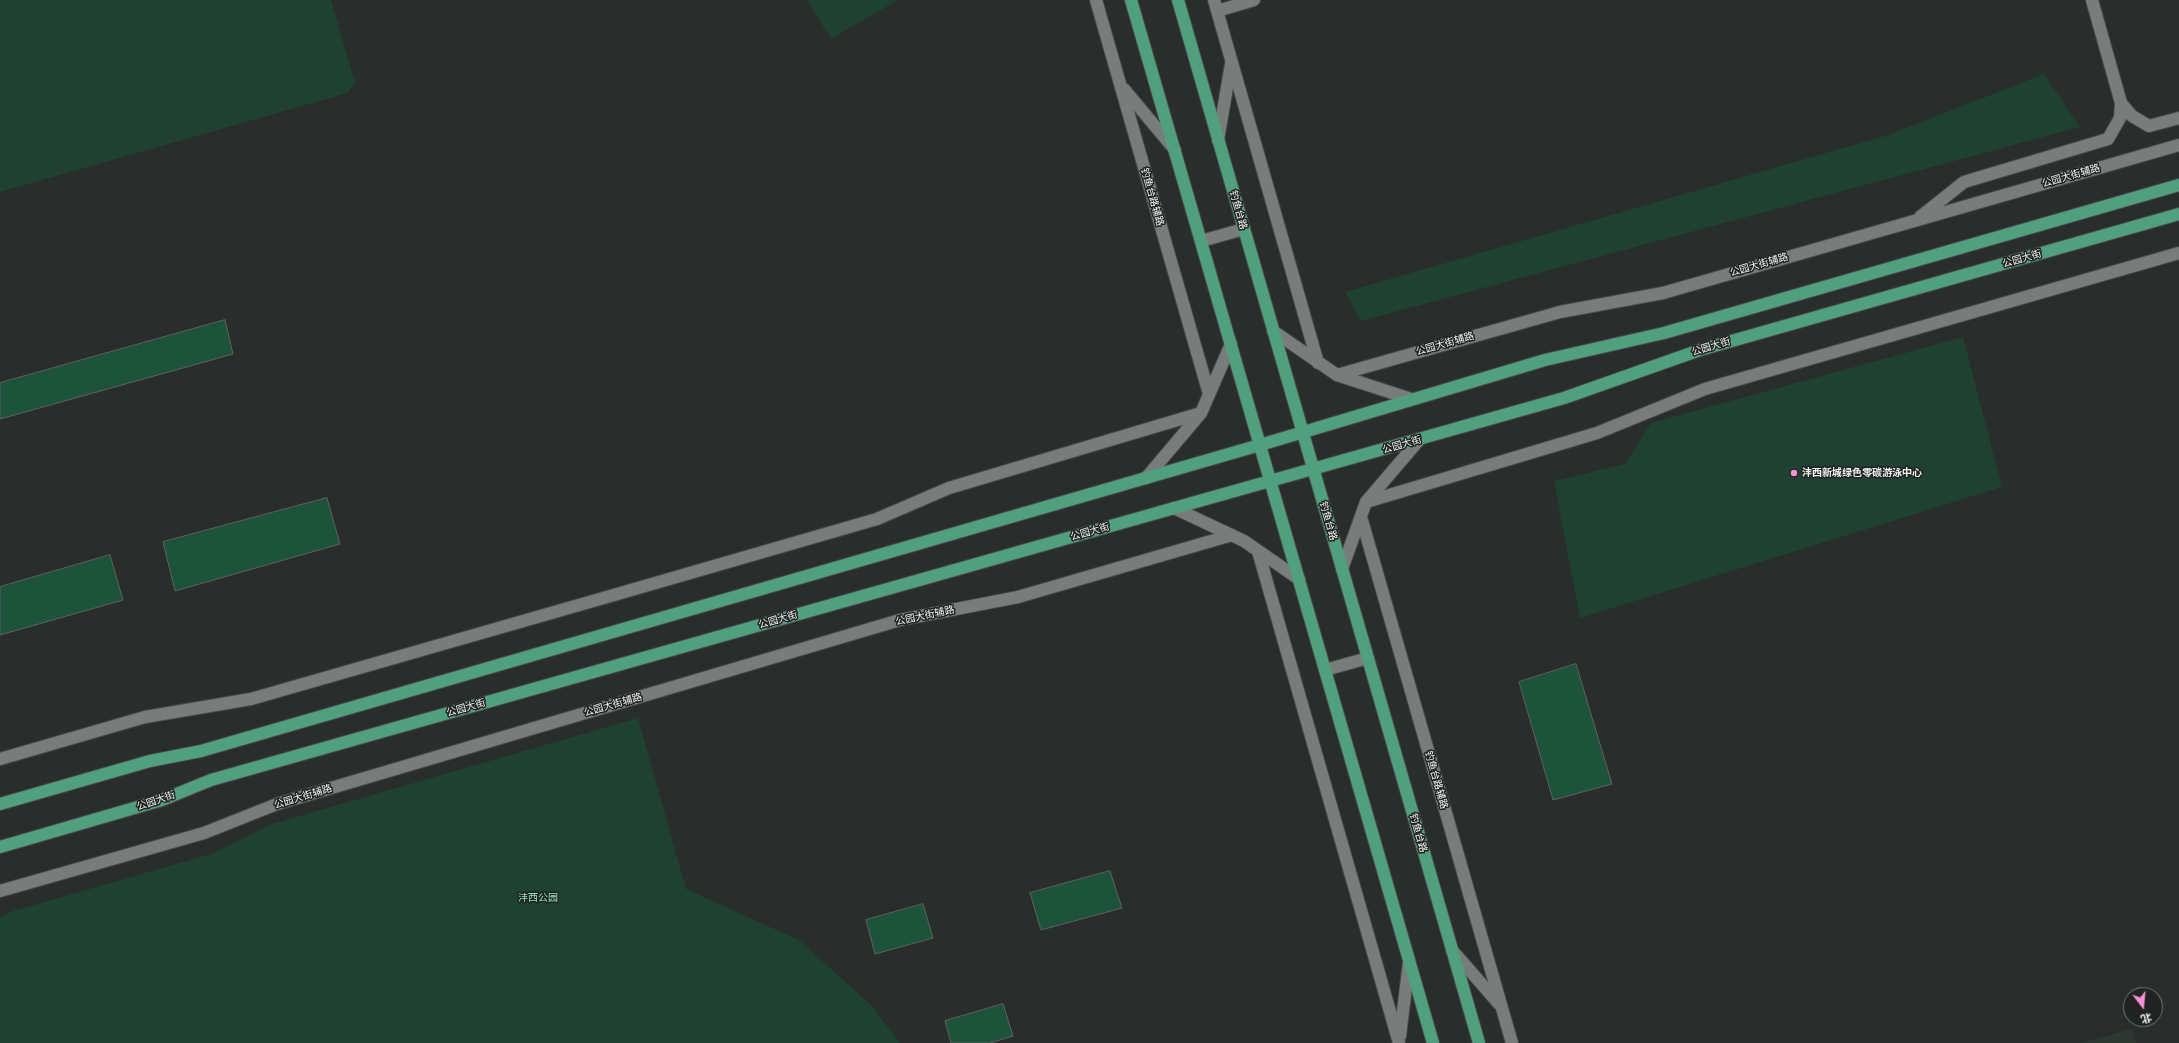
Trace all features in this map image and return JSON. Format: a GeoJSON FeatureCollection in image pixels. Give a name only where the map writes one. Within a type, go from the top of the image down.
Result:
{"type":"FeatureCollection","features":[{"type":"Feature","properties":{"kind":"main road"},"geometry":{"type":"LineString","coordinates":[[1131,0],[1433,1043]]}},
{"type":"Feature","properties":{"kind":"main road","name":"钓鱼台路"},"geometry":{"type":"LineString","coordinates":[[1178,0],[1479,1043]]}},
{"type":"Feature","properties":{"kind":"main road"},"geometry":{"type":"LineString","coordinates":[[0,804],[150,761],[201,751],[1260,445],[1302,431],[1545,360],[1664,333],[2179,185]]}},
{"type":"Feature","properties":{"kind":"main road","name":"公园大街"},"geometry":{"type":"LineString","coordinates":[[0,847],[162,800],[219,778],[1419,440],[1564,398],[1700,350],[2179,214]]}},
{"type":"Feature","properties":{"kind":"street","name":"钓鱼台路辅路"},"geometry":{"type":"LineString","coordinates":[[1096,0],[1209,394]]}},
{"type":"Feature","properties":{"kind":"street"},"geometry":{"type":"LineString","coordinates":[[1254,0],[1216,5],[1318,363]]}},
{"type":"Feature","properties":{"kind":"street"},"geometry":{"type":"LineString","coordinates":[[2092,0],[2122,103],[2132,116],[2149,126],[2179,118]]}},
{"type":"Feature","properties":{"kind":"street"},"geometry":{"type":"LineString","coordinates":[[1218,140],[1231,60]]}},
{"type":"Feature","properties":{"kind":"street"},"geometry":{"type":"LineString","coordinates":[[1120,86],[1175,151]]}},
{"type":"Feature","properties":{"kind":"street"},"geometry":{"type":"LineString","coordinates":[[1916,220],[1964,182],[2108,139],[2120,118],[2122,103]]}},
{"type":"Feature","properties":{"kind":"street","name":"公园大街辅路"},"geometry":{"type":"LineString","coordinates":[[1337,375],[1560,312],[1663,293],[2179,145]]}},
{"type":"Feature","properties":{"kind":"street"},"geometry":{"type":"LineString","coordinates":[[1201,241],[1244,229]]}},
{"type":"Feature","properties":{"kind":"street"},"geometry":{"type":"LineString","coordinates":[[1366,502],[1597,433],[1705,389],[2179,253]]}},
{"type":"Feature","properties":{"kind":"street"},"geometry":{"type":"LineString","coordinates":[[1273,331],[1337,375],[1411,399]]}},
{"type":"Feature","properties":{"kind":"street"},"geometry":{"type":"LineString","coordinates":[[1146,478],[1201,413],[1231,344]]}},
{"type":"Feature","properties":{"kind":"street"},"geometry":{"type":"LineString","coordinates":[[0,759],[144,717],[251,699],[593,601],[877,519],[949,488],[1201,413]]}},
{"type":"Feature","properties":{"kind":"street"},"geometry":{"type":"LineString","coordinates":[[1342,569],[1366,502],[1419,440]]}},
{"type":"Feature","properties":{"kind":"street"},"geometry":{"type":"LineString","coordinates":[[1174,508],[1232,535],[1299,578]]}},
{"type":"Feature","properties":{"kind":"street","name":"钓鱼台路辅路"},"geometry":{"type":"LineString","coordinates":[[1361,517],[1512,1043]]}},
{"type":"Feature","properties":{"kind":"street","name":"公园大街辅路"},"geometry":{"type":"LineString","coordinates":[[0,891],[204,833],[285,802],[900,620],[1018,597],[1232,535]]}},
{"type":"Feature","properties":{"kind":"street"},"geometry":{"type":"LineString","coordinates":[[1258,551],[1399,1043]]}},
{"type":"Feature","properties":{"kind":"street"},"geometry":{"type":"LineString","coordinates":[[1325,670],[1368,658]]}},
{"type":"Feature","properties":{"kind":"street"},"geometry":{"type":"LineString","coordinates":[[1452,950],[1502,1008]]}},
{"type":"Feature","properties":{"kind":"street"},"geometry":{"type":"LineString","coordinates":[[1399,1043],[1409,962]]}},
{"type":"Feature","properties":{"kind":"shaded area"},"geometry":{"type":"Polygon","coordinates":[[[2132,1029],[2136,1043],[2082,1043],[2132,1029]]]}},
{"type":"Feature","properties":{"kind":"green space"},"geometry":{"type":"Polygon","coordinates":[[[0,0],[331,0],[355,83],[348,93],[0,192],[0,0]]]}},
{"type":"Feature","properties":{"kind":"green space"},"geometry":{"type":"Polygon","coordinates":[[[807,0],[898,0],[831,39],[807,0]]]}},
{"type":"Feature","properties":{"kind":"green space"},"geometry":{"type":"Polygon","coordinates":[[[2044,74],[2080,127],[1361,321],[1345,292],[1888,135],[2044,74]]]}},
{"type":"Feature","properties":{"kind":"green space","name":"沣西新城绿色零碳游泳中心"},"geometry":{"type":"Polygon","coordinates":[[[1963,337],[2002,487],[1580,618],[1554,481],[1625,464],[1651,423],[1963,337]]]}},
{"type":"Feature","properties":{"kind":"green space","name":"沣西公园"},"geometry":{"type":"Polygon","coordinates":[[[638,718],[686,889],[799,940],[872,1006],[900,1043],[0,1043],[0,917],[13,911],[211,854],[272,824],[638,718]]]}},
{"type":"Feature","properties":{"kind":"building"},"geometry":{"type":"Polygon","coordinates":[[[225,320],[233,354],[0,419],[0,383],[225,320]]]}},
{"type":"Feature","properties":{"kind":"building"},"geometry":{"type":"Polygon","coordinates":[[[327,498],[340,544],[175,591],[163,542],[327,498]]]}},
{"type":"Feature","properties":{"kind":"building"},"geometry":{"type":"Polygon","coordinates":[[[110,555],[123,600],[0,635],[0,587],[110,555]]]}},
{"type":"Feature","properties":{"kind":"building"},"geometry":{"type":"Polygon","coordinates":[[[1576,664],[1612,784],[1553,800],[1519,682],[1576,664]]]}},
{"type":"Feature","properties":{"kind":"building"},"geometry":{"type":"Polygon","coordinates":[[[1110,871],[1122,908],[1041,930],[1030,893],[1110,871]]]}},
{"type":"Feature","properties":{"kind":"building"},"geometry":{"type":"Polygon","coordinates":[[[923,904],[933,938],[875,954],[866,920],[923,904]]]}},
{"type":"Feature","properties":{"kind":"building"},"geometry":{"type":"Polygon","coordinates":[[[1003,1004],[1013,1036],[990,1043],[951,1043],[945,1021],[1003,1004]]]}},
{"type":"Feature","properties":{"kind":"place","name":"沣西新城绿色零碳游泳中心"},"geometry":{"type":"Point","coordinates":[1794,473]}}]}
